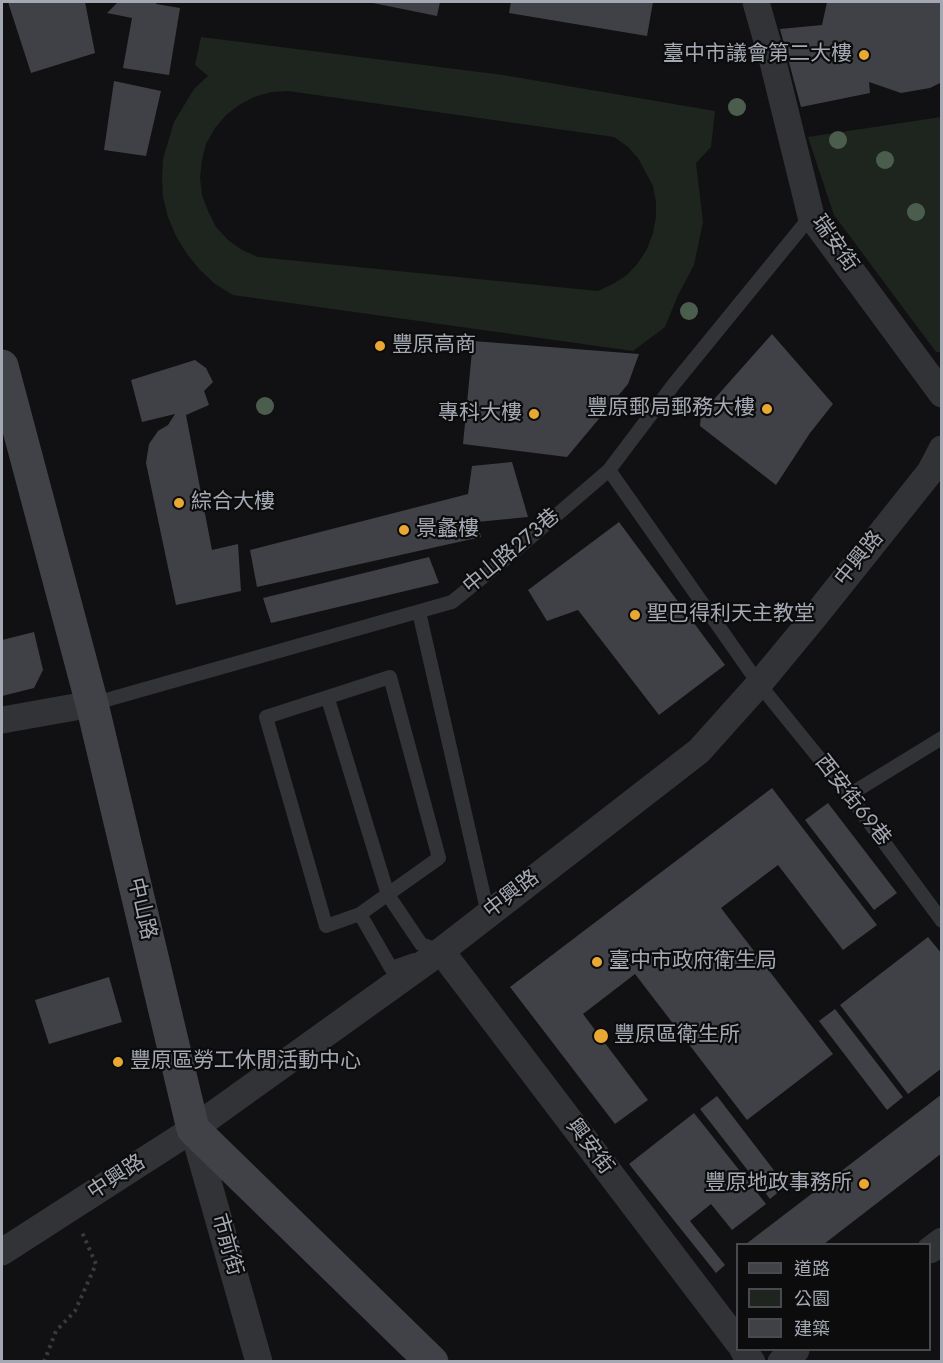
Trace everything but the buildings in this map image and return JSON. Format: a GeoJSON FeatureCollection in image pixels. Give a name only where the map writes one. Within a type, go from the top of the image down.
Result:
{"type":"FeatureCollection","features":[{"type":"Feature","properties":{"kind":"street","name":"瑞安街"},"geometry":{"type":"LineString","coordinates":[[756,2],[811,216],[942,393]]}},
{"type":"Feature","properties":{"kind":"street","name":"中山路"},"geometry":{"type":"LineString","coordinates":[[2,366],[92,704],[193,1129]]}},
{"type":"Feature","properties":{"kind":"street","name":"中興路"},"geometry":{"type":"LineString","coordinates":[[2,1252],[193,1129],[441,951],[699,751],[759,684],[930,472],[942,449]]}},
{"type":"Feature","properties":{"kind":"street"},"geometry":{"type":"LineString","coordinates":[[2,720],[92,704]]}},
{"type":"Feature","properties":{"kind":"street","name":"興安街"},"geometry":{"type":"LineString","coordinates":[[441,951],[736,1339]]}},
{"type":"Feature","properties":{"kind":"street"},"geometry":{"type":"LineString","coordinates":[[193,1129],[432,1362]]}},
{"type":"Feature","properties":{"kind":"street","name":"市前街"},"geometry":{"type":"LineString","coordinates":[[193,1129],[259,1362]]}},
{"type":"Feature","properties":{"kind":"street"},"geometry":{"type":"LineString","coordinates":[[781,1362],[795,1351]]}},
{"type":"Feature","properties":{"kind":"lane","name":"中山路273巷"},"geometry":{"type":"LineString","coordinates":[[92,704],[452,602],[609,470],[674,384],[811,216]]}},
{"type":"Feature","properties":{"kind":"lane","name":"西安街69巷"},"geometry":{"type":"LineString","coordinates":[[609,470],[759,684],[937,907],[942,921]]}},
{"type":"Feature","properties":{"kind":"lane"},"geometry":{"type":"LineString","coordinates":[[419,612],[488,914]]}},
{"type":"Feature","properties":{"kind":"lane"},"geometry":{"type":"LineString","coordinates":[[390,677],[439,858],[360,914],[326,926],[266,717],[327,699],[390,677]]}},
{"type":"Feature","properties":{"kind":"lane"},"geometry":{"type":"LineString","coordinates":[[327,699],[388,895],[421,944],[441,951]]}},
{"type":"Feature","properties":{"kind":"lane"},"geometry":{"type":"LineString","coordinates":[[849,795],[942,738]]}},
{"type":"Feature","properties":{"kind":"lane"},"geometry":{"type":"LineString","coordinates":[[360,914],[391,968],[441,951]]}},
{"type":"Feature","properties":{"kind":"path"},"geometry":{"type":"LineString","coordinates":[[44,1362],[56,1331],[75,1311],[96,1264],[72,1207]]}},
{"type":"Feature","properties":{"kind":"green space"},"geometry":{"type":"Polygon","coordinates":[[[201,37],[503,75],[715,111],[711,147],[696,163],[703,222],[694,265],[665,327],[633,351],[233,295],[215,284],[187,254],[168,217],[163,197],[163,159],[174,122],[194,89],[208,76],[195,65],[201,37]],[[288,91],[271,92],[239,105],[215,128],[206,144],[202,160],[200,178],[202,195],[216,227],[242,250],[258,257],[598,291],[627,275],[638,263],[647,249],[656,217],[653,186],[638,158],[614,137],[288,91]]]}},
{"type":"Feature","properties":{"kind":"green space"},"geometry":{"type":"Polygon","coordinates":[[[942,117],[941,352],[936,352],[834,215],[808,137],[942,117]]]}},
{"type":"Feature","properties":{"kind":"place","name":"臺中市議會第二大樓"},"geometry":{"type":"Point","coordinates":[864,55]}},
{"type":"Feature","properties":{"kind":"place","name":"豐原高商"},"geometry":{"type":"Point","coordinates":[380,346]}},
{"type":"Feature","properties":{"kind":"place","name":"豐原郵局郵務大樓"},"geometry":{"type":"Point","coordinates":[767,409]}},
{"type":"Feature","properties":{"kind":"place","name":"專科大樓"},"geometry":{"type":"Point","coordinates":[534,414]}},
{"type":"Feature","properties":{"kind":"place","name":"綜合大樓"},"geometry":{"type":"Point","coordinates":[179,503]}},
{"type":"Feature","properties":{"kind":"place","name":"景蠡樓"},"geometry":{"type":"Point","coordinates":[404,530]}},
{"type":"Feature","properties":{"kind":"place","name":"聖巴得利天主教堂"},"geometry":{"type":"Point","coordinates":[635,615]}},
{"type":"Feature","properties":{"kind":"place","name":"臺中市政府衛生局"},"geometry":{"type":"Point","coordinates":[597,962]}},
{"type":"Feature","properties":{"kind":"place","name":"豐原區衛生所"},"geometry":{"type":"Point","coordinates":[601,1036]}},
{"type":"Feature","properties":{"kind":"place","name":"豐原區勞工休閒活動中心"},"geometry":{"type":"Point","coordinates":[118,1062]}},
{"type":"Feature","properties":{"kind":"place","name":"豐原地政事務所"},"geometry":{"type":"Point","coordinates":[864,1184]}}]}
